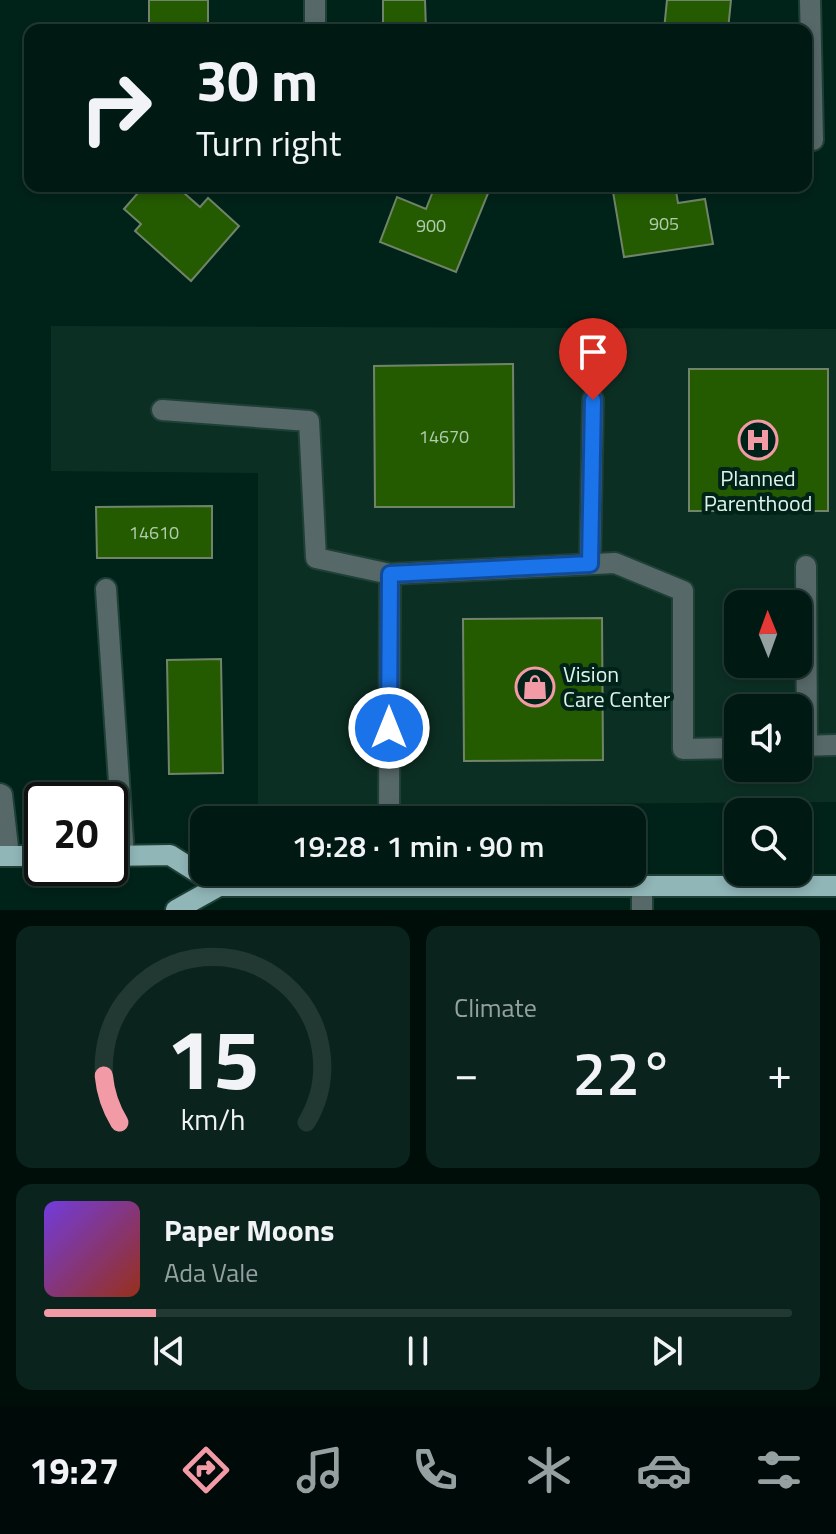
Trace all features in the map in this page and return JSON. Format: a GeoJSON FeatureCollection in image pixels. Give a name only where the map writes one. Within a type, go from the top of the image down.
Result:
{"type":"FeatureCollection","features":[{"type":"Feature","properties":{"kind":"main road"},"geometry":{"type":"LineString","coordinates":[[128,856],[170,855],[190,868]]}},
{"type":"Feature","properties":{"kind":"main road"},"geometry":{"type":"LineString","coordinates":[[646,885],[836,886]]}},
{"type":"Feature","properties":{"kind":"main road"},"geometry":{"type":"LineString","coordinates":[[176,910],[219,886]]}},
{"type":"Feature","properties":{"kind":"street"},"geometry":{"type":"LineString","coordinates":[[315,0],[315,24]]}},
{"type":"Feature","properties":{"kind":"street"},"geometry":{"type":"LineString","coordinates":[[810,0],[811,24]]}},
{"type":"Feature","properties":{"kind":"street"},"geometry":{"type":"LineString","coordinates":[[812,93],[813,140]]}},
{"type":"Feature","properties":{"kind":"street"},"geometry":{"type":"LineString","coordinates":[[590,564],[593,400]]}},
{"type":"Feature","properties":{"kind":"street"},"geometry":{"type":"LineString","coordinates":[[162,410],[309,421],[316,558],[390,574],[615,563],[683,591],[683,749],[724,748]]}},
{"type":"Feature","properties":{"kind":"street"},"geometry":{"type":"LineString","coordinates":[[803,694],[806,566]]}},
{"type":"Feature","properties":{"kind":"street"},"geometry":{"type":"LineString","coordinates":[[389,806],[390,574]]}},
{"type":"Feature","properties":{"kind":"street"},"geometry":{"type":"LineString","coordinates":[[106,589],[114,782]]}},
{"type":"Feature","properties":{"kind":"street"},"geometry":{"type":"LineString","coordinates":[[812,746],[836,745]]}},
{"type":"Feature","properties":{"kind":"street"},"geometry":{"type":"LineString","coordinates":[[0,794],[5,856]]}},
{"type":"Feature","properties":{"kind":"street"},"geometry":{"type":"LineString","coordinates":[[642,886],[642,910]]}},
{"type":"Feature","properties":{"kind":"shaded area"},"geometry":{"type":"Polygon","coordinates":[[[51,326],[836,329],[836,802],[812,802],[812,798],[724,798],[724,803],[258,806],[258,473],[51,471],[51,326]]]}},
{"type":"Feature","properties":{"kind":"building"},"geometry":{"type":"Polygon","coordinates":[[[149,0],[208,0],[208,24],[149,24],[149,0]]]}},
{"type":"Feature","properties":{"kind":"building"},"geometry":{"type":"Polygon","coordinates":[[[383,0],[425,0],[426,24],[383,24],[383,0]]]}},
{"type":"Feature","properties":{"kind":"building"},"geometry":{"type":"Polygon","coordinates":[[[667,0],[731,0],[729,24],[665,24],[667,0]]]}},
{"type":"Feature","properties":{"kind":"building"},"geometry":{"type":"Polygon","coordinates":[[[139,192],[183,192],[200,207],[208,198],[239,226],[191,281],[135,231],[141,224],[124,209],[139,192]]]}},
{"type":"Feature","properties":{"kind":"building"},"geometry":{"type":"Polygon","coordinates":[[[433,192],[489,192],[456,272],[380,242],[397,197],[426,209],[433,192]]]}},
{"type":"Feature","properties":{"kind":"building"},"geometry":{"type":"Polygon","coordinates":[[[613,192],[676,192],[678,203],[705,199],[713,244],[624,257],[613,192]]]}},
{"type":"Feature","properties":{"kind":"building"},"geometry":{"type":"Polygon","coordinates":[[[513,364],[514,507],[375,507],[374,366],[513,364]]]}},
{"type":"Feature","properties":{"kind":"building","name":"Planned Parenthood"},"geometry":{"type":"Polygon","coordinates":[[[689,369],[828,369],[828,511],[689,511],[689,369]]]}},
{"type":"Feature","properties":{"kind":"building"},"geometry":{"type":"Polygon","coordinates":[[[212,506],[212,558],[97,558],[96,507],[212,506]]]}},
{"type":"Feature","properties":{"kind":"building"},"geometry":{"type":"Polygon","coordinates":[[[602,618],[603,760],[464,761],[463,619],[602,618]]]}},
{"type":"Feature","properties":{"kind":"building"},"geometry":{"type":"Polygon","coordinates":[[[221,659],[223,773],[169,774],[167,660],[221,659]]]}},
{"type":"Feature","properties":{"kind":"place","name":"Planned Parenthood"},"geometry":{"type":"Point","coordinates":[758,440]}},
{"type":"Feature","properties":{"kind":"place","name":"Vision Care Center"},"geometry":{"type":"Point","coordinates":[535,687]}},
{"type":"Feature","properties":{"kind":"route"},"geometry":{"type":"LineString","coordinates":[[389,728],[390,574],[590,564],[593,400]]}}]}
